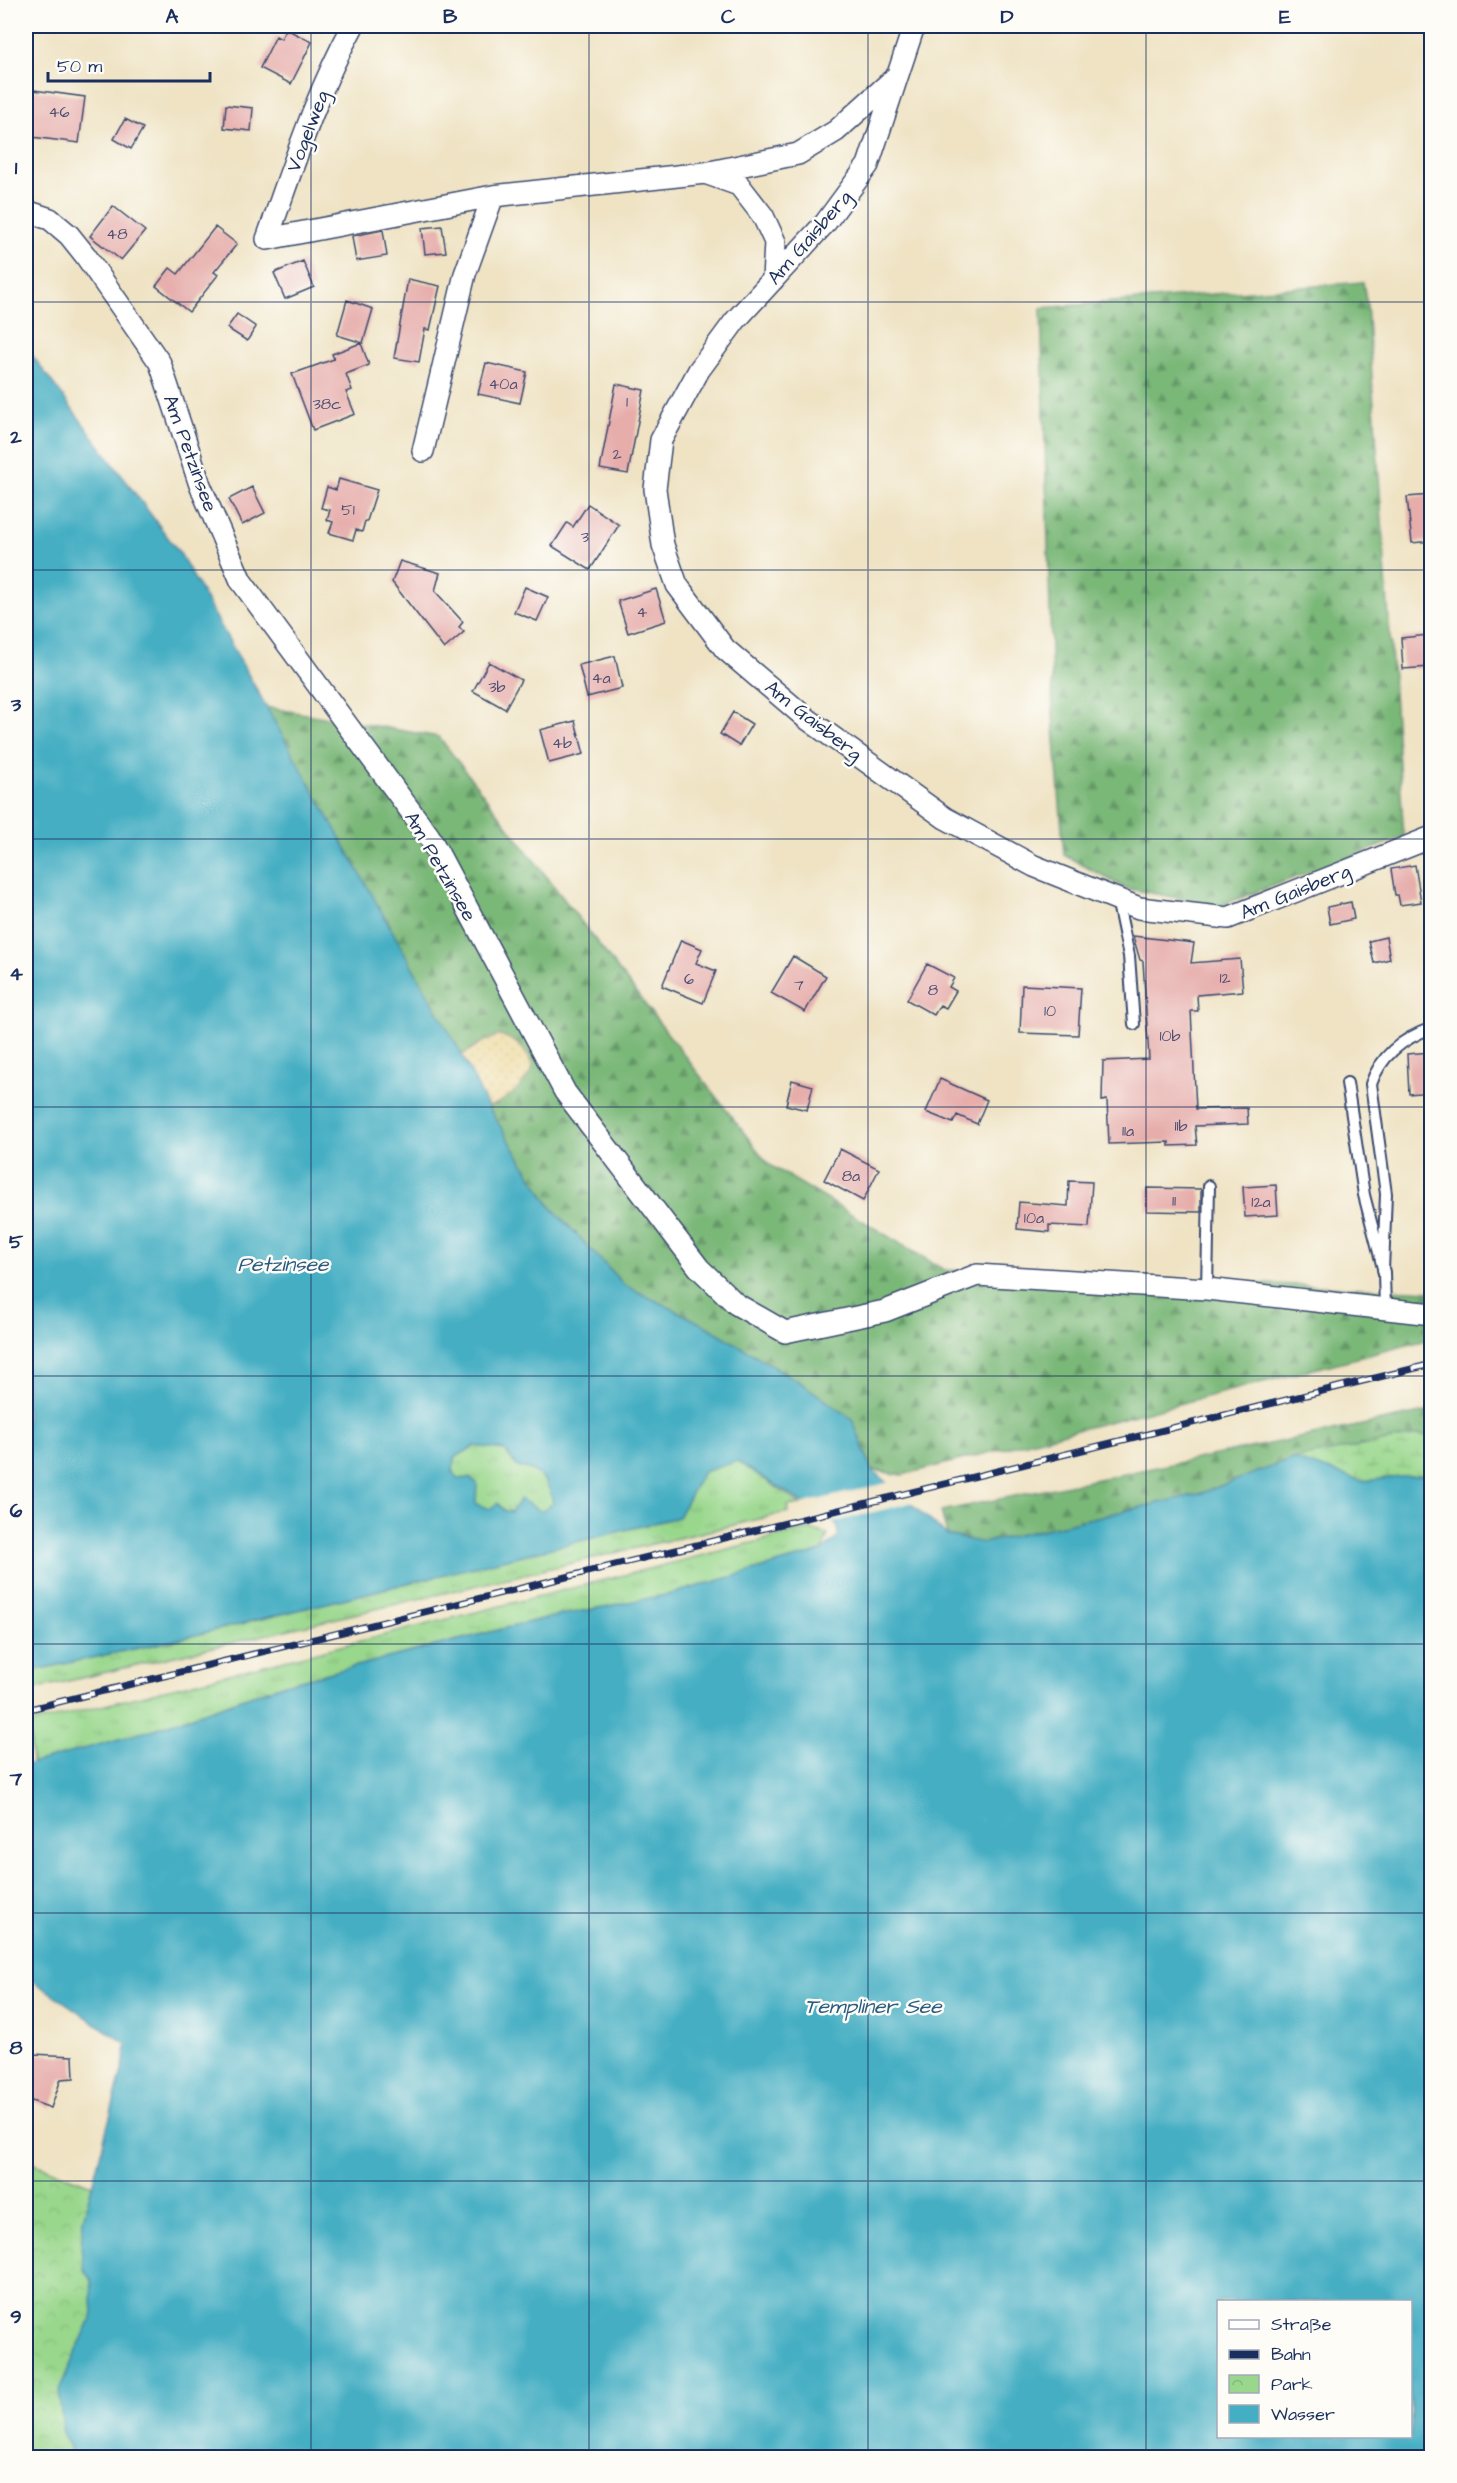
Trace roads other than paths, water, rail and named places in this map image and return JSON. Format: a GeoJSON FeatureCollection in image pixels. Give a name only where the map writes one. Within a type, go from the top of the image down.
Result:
{"type":"FeatureCollection","features":[{"type":"Feature","properties":{"kind":"street","name":"Vogelweg"},"geometry":{"type":"LineString","coordinates":[[354,26],[339,50],[303,136],[267,239],[493,196]]}},
{"type":"Feature","properties":{"kind":"street","name":"Am Gaisberg"},"geometry":{"type":"LineString","coordinates":[[914,26],[868,165],[826,222],[735,321],[699,370],[661,440],[655,489],[663,545],[678,585],[725,649],[806,718],[945,818],[1034,866],[1139,908],[1228,918],[1431,837]]}},
{"type":"Feature","properties":{"kind":"street"},"geometry":{"type":"LineString","coordinates":[[423,451],[465,274],[493,196],[705,173],[798,153],[836,131],[899,74]]}},
{"type":"Feature","properties":{"kind":"street"},"geometry":{"type":"LineString","coordinates":[[705,173],[740,185],[763,216],[775,242],[772,280]]}},
{"type":"Feature","properties":{"kind":"street","name":"Am Petzinsee"},"geometry":{"type":"LineString","coordinates":[[26,211],[50,219],[74,242],[159,363],[200,485],[241,581],[429,836],[565,1092],[699,1268],[736,1304],[785,1332],[885,1311],[977,1275],[1208,1289]]}},
{"type":"Feature","properties":{"kind":"street"},"geometry":{"type":"LineString","coordinates":[[1208,1289],[1431,1314]]}},
{"type":"Feature","properties":{"kind":"lane"},"geometry":{"type":"LineString","coordinates":[[1117,899],[1129,956],[1134,1024]]}},
{"type":"Feature","properties":{"kind":"lane"},"geometry":{"type":"LineString","coordinates":[[1385,1309],[1383,1270],[1386,1194],[1371,1084],[1376,1070],[1388,1054],[1413,1034],[1431,1028]]}},
{"type":"Feature","properties":{"kind":"lane"},"geometry":{"type":"LineString","coordinates":[[1347,1083],[1364,1195],[1383,1270]]}},
{"type":"Feature","properties":{"kind":"lane"},"geometry":{"type":"LineString","coordinates":[[1208,1289],[1209,1186]]}},
{"type":"Feature","properties":{"kind":"water","name":"Templiner See"},"geometry":{"type":"Polygon","coordinates":[[[26,349],[181,555],[462,1055],[488,1107],[550,1206],[624,1285],[708,1327],[801,1383],[852,1419],[872,1470],[947,1535],[983,1543],[1199,1494],[1293,1459],[1362,1481],[1431,1474],[1431,2457],[74,2457],[63,2433],[59,2390],[93,2314],[91,2278],[84,2270],[81,2247],[83,2220],[124,2063],[126,2044],[26,1976],[26,1765],[155,1729],[285,1684],[542,1619],[671,1594],[822,1551],[838,1537],[837,1524],[737,1461],[703,1472],[678,1517],[171,1641],[26,1672],[26,349]],[[475,1446],[454,1458],[453,1473],[457,1479],[469,1478],[477,1483],[476,1504],[490,1509],[497,1503],[505,1511],[511,1512],[520,1499],[541,1511],[553,1503],[546,1482],[532,1470],[517,1467],[505,1450],[475,1446]]]}},
{"type":"Feature","properties":{"kind":"railway"},"geometry":{"type":"LineString","coordinates":[[26,1710],[1432,1364]]}},
{"type":"Feature","properties":{"kind":"water label","name":"Petzinsee"},"geometry":{"type":"Point","coordinates":[283,1264]}}]}
